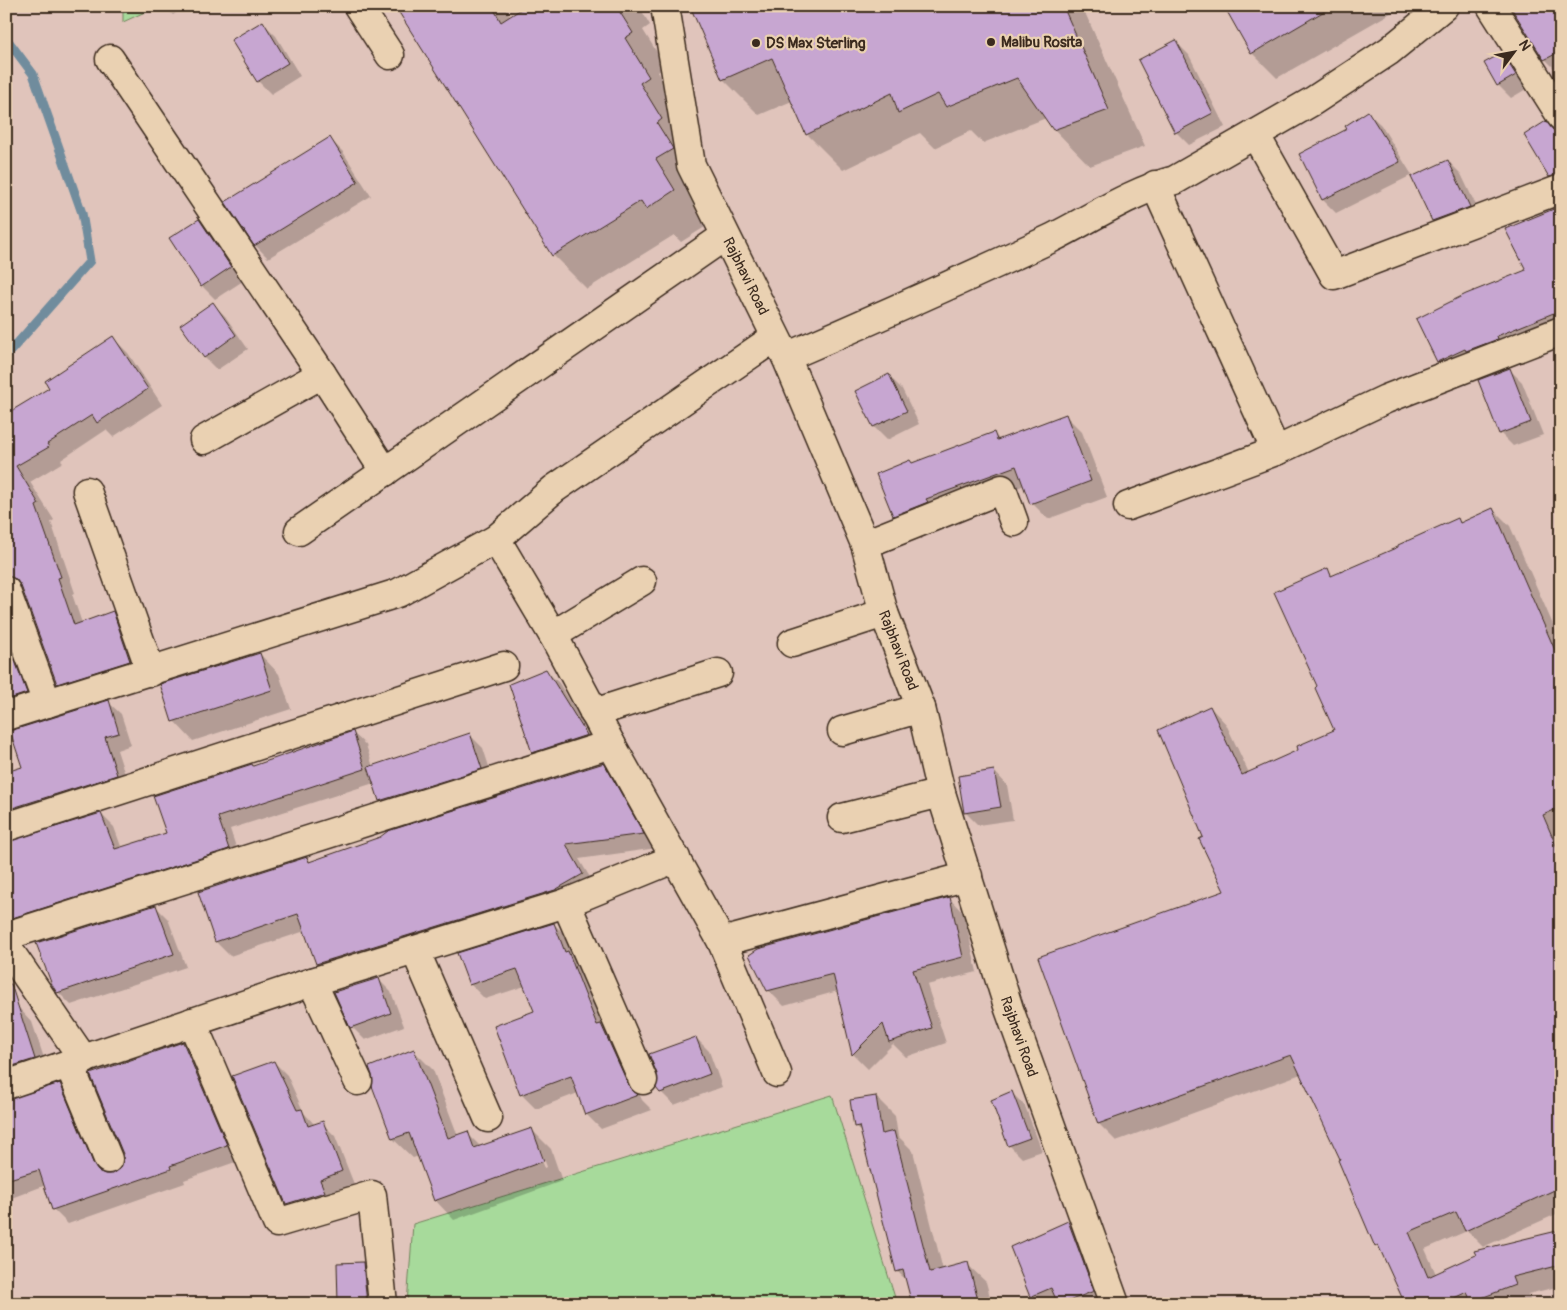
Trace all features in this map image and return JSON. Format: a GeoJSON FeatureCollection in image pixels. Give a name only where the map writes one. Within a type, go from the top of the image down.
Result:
{"type":"FeatureCollection","features":[{"type":"Feature","properties":{"kind":"street"},"geometry":{"type":"LineString","coordinates":[[358,6],[390,55]]}},
{"type":"Feature","properties":{"kind":"street","name":"Rajbhavi Road"},"geometry":{"type":"LineString","coordinates":[[665,6],[691,165],[780,348],[865,544],[884,613],[921,708],[941,792],[1009,1009],[1115,1304]]}},
{"type":"Feature","properties":{"kind":"street"},"geometry":{"type":"LineString","coordinates":[[6,716],[398,593],[496,539],[554,489],[780,348],[938,291],[1054,237],[1155,185],[1175,180],[1313,100],[1389,51],[1444,6]]}},
{"type":"Feature","properties":{"kind":"street"},"geometry":{"type":"LineString","coordinates":[[1492,6],[1561,116]]}},
{"type":"Feature","properties":{"kind":"street"},"geometry":{"type":"LineString","coordinates":[[110,59],[322,374],[385,472]]}},
{"type":"Feature","properties":{"kind":"street"},"geometry":{"type":"LineString","coordinates":[[1255,134],[1334,275],[1561,189]]}},
{"type":"Feature","properties":{"kind":"street"},"geometry":{"type":"LineString","coordinates":[[1155,185],[1276,451]]}},
{"type":"Feature","properties":{"kind":"street"},"geometry":{"type":"LineString","coordinates":[[300,531],[725,236]]}},
{"type":"Feature","properties":{"kind":"street"},"geometry":{"type":"LineString","coordinates":[[1128,506],[1276,451],[1386,399],[1561,331]]}},
{"type":"Feature","properties":{"kind":"street"},"geometry":{"type":"LineString","coordinates":[[204,440],[322,374]]}},
{"type":"Feature","properties":{"kind":"street"},"geometry":{"type":"LineString","coordinates":[[865,544],[1002,489],[1014,522]]}},
{"type":"Feature","properties":{"kind":"street"},"geometry":{"type":"LineString","coordinates":[[87,491],[151,672]]}},
{"type":"Feature","properties":{"kind":"street"},"geometry":{"type":"LineString","coordinates":[[496,539],[553,635],[611,744],[722,942],[777,1073]]}},
{"type":"Feature","properties":{"kind":"street"},"geometry":{"type":"LineString","coordinates":[[553,635],[642,581]]}},
{"type":"Feature","properties":{"kind":"street"},"geometry":{"type":"LineString","coordinates":[[6,591],[47,703]]}},
{"type":"Feature","properties":{"kind":"street"},"geometry":{"type":"LineString","coordinates":[[792,643],[884,613]]}},
{"type":"Feature","properties":{"kind":"street"},"geometry":{"type":"LineString","coordinates":[[6,827],[504,666]]}},
{"type":"Feature","properties":{"kind":"street"},"geometry":{"type":"LineString","coordinates":[[594,713],[718,673]]}},
{"type":"Feature","properties":{"kind":"street"},"geometry":{"type":"LineString","coordinates":[[842,731],[921,708]]}},
{"type":"Feature","properties":{"kind":"street"},"geometry":{"type":"LineString","coordinates":[[6,936],[611,744]]}},
{"type":"Feature","properties":{"kind":"street"},"geometry":{"type":"LineString","coordinates":[[842,818],[941,792]]}},
{"type":"Feature","properties":{"kind":"street"},"geometry":{"type":"LineString","coordinates":[[6,1085],[312,982],[566,903],[676,858]]}},
{"type":"Feature","properties":{"kind":"street"},"geometry":{"type":"LineString","coordinates":[[722,942],[968,876]]}},
{"type":"Feature","properties":{"kind":"street"},"geometry":{"type":"LineString","coordinates":[[566,903],[643,1080]]}},
{"type":"Feature","properties":{"kind":"street"},"geometry":{"type":"LineString","coordinates":[[6,946],[77,1062],[108,1158]]}},
{"type":"Feature","properties":{"kind":"street"},"geometry":{"type":"LineString","coordinates":[[415,950],[488,1118]]}},
{"type":"Feature","properties":{"kind":"street"},"geometry":{"type":"LineString","coordinates":[[312,982],[358,1081]]}},
{"type":"Feature","properties":{"kind":"street"},"geometry":{"type":"LineString","coordinates":[[192,1022],[277,1223],[372,1195],[383,1304]]}},
{"type":"Feature","properties":{"kind":"green space"},"geometry":{"type":"Polygon","coordinates":[[[123,6],[158,6],[123,22],[123,6]]]}},
{"type":"Feature","properties":{"kind":"green space"},"geometry":{"type":"Polygon","coordinates":[[[832,1095],[897,1304],[407,1304],[413,1224],[832,1095]]]}},
{"type":"Feature","properties":{"kind":"building"},"geometry":{"type":"Polygon","coordinates":[[[395,6],[492,6],[501,22],[526,6],[616,6],[633,33],[625,38],[649,77],[640,83],[662,119],[657,123],[673,149],[656,159],[675,190],[646,209],[641,201],[552,256],[395,6]]]}},
{"type":"Feature","properties":{"kind":"building","name":"Malibu Rosita"},"geometry":{"type":"Polygon","coordinates":[[[690,6],[1063,6],[1109,110],[1053,130],[1017,78],[946,107],[938,94],[898,113],[892,93],[806,135],[772,58],[722,80],[690,6]]]}},
{"type":"Feature","properties":{"kind":"building"},"geometry":{"type":"Polygon","coordinates":[[[1224,6],[1333,6],[1251,54],[1224,6]]]}},
{"type":"Feature","properties":{"kind":"building"},"geometry":{"type":"Polygon","coordinates":[[[1510,6],[1561,6],[1561,51],[1544,60],[1510,6]]]}},
{"type":"Feature","properties":{"kind":"building"},"geometry":{"type":"Polygon","coordinates":[[[263,21],[288,63],[257,82],[231,40],[263,21]]]}},
{"type":"Feature","properties":{"kind":"building"},"geometry":{"type":"Polygon","coordinates":[[[1176,40],[1213,113],[1175,133],[1138,60],[1176,40]]]}},
{"type":"Feature","properties":{"kind":"building"},"geometry":{"type":"Polygon","coordinates":[[[1502,53],[1516,75],[1497,86],[1484,63],[1502,53]]]}},
{"type":"Feature","properties":{"kind":"building"},"geometry":{"type":"Polygon","coordinates":[[[1368,111],[1400,162],[1322,200],[1299,154],[1347,129],[1345,126],[1368,111]]]}},
{"type":"Feature","properties":{"kind":"building"},"geometry":{"type":"Polygon","coordinates":[[[1546,121],[1553,130],[1561,131],[1561,174],[1549,177],[1524,135],[1546,121]]]}},
{"type":"Feature","properties":{"kind":"building"},"geometry":{"type":"Polygon","coordinates":[[[330,137],[358,182],[254,246],[225,202],[330,137]]]}},
{"type":"Feature","properties":{"kind":"building"},"geometry":{"type":"Polygon","coordinates":[[[1448,160],[1470,207],[1432,221],[1411,177],[1448,160]]]}},
{"type":"Feature","properties":{"kind":"building"},"geometry":{"type":"Polygon","coordinates":[[[1561,206],[1561,310],[1497,336],[1498,339],[1466,351],[1465,349],[1437,362],[1416,319],[1466,294],[1526,270],[1505,229],[1561,206]]]}},
{"type":"Feature","properties":{"kind":"building"},"geometry":{"type":"Polygon","coordinates":[[[199,219],[231,267],[201,287],[169,238],[199,219]]]}},
{"type":"Feature","properties":{"kind":"building"},"geometry":{"type":"Polygon","coordinates":[[[213,302],[236,335],[204,358],[180,325],[213,302]]]}},
{"type":"Feature","properties":{"kind":"building"},"geometry":{"type":"Polygon","coordinates":[[[113,336],[148,389],[97,423],[92,415],[47,444],[49,447],[16,466],[39,504],[36,506],[61,577],[58,578],[74,625],[113,611],[130,661],[57,684],[21,586],[16,579],[6,576],[6,414],[49,388],[45,381],[113,336]]]}},
{"type":"Feature","properties":{"kind":"building"},"geometry":{"type":"Polygon","coordinates":[[[1510,368],[1531,422],[1499,434],[1478,380],[1510,368]]]}},
{"type":"Feature","properties":{"kind":"building"},"geometry":{"type":"Polygon","coordinates":[[[889,374],[907,411],[873,427],[855,391],[889,374]]]}},
{"type":"Feature","properties":{"kind":"building"},"geometry":{"type":"Polygon","coordinates":[[[1066,414],[1091,481],[1030,504],[1016,466],[926,499],[928,502],[893,516],[876,474],[910,460],[912,463],[994,432],[997,440],[1066,414]]]}},
{"type":"Feature","properties":{"kind":"building"},"geometry":{"type":"Polygon","coordinates":[[[1493,508],[1561,664],[1561,807],[1543,815],[1561,857],[1561,1187],[1465,1231],[1456,1212],[1409,1232],[1428,1277],[1476,1255],[1474,1251],[1561,1230],[1561,1265],[1512,1277],[1515,1285],[1471,1302],[1467,1292],[1441,1304],[1405,1304],[1378,1245],[1375,1247],[1338,1160],[1340,1159],[1291,1055],[1098,1124],[1038,957],[1224,891],[1199,839],[1203,837],[1158,730],[1210,706],[1242,775],[1298,750],[1297,746],[1334,730],[1315,688],[1317,686],[1274,592],[1328,568],[1331,576],[1458,518],[1460,523],[1493,508]]]}},
{"type":"Feature","properties":{"kind":"building"},"geometry":{"type":"Polygon","coordinates":[[[6,637],[27,693],[6,700],[6,637]]]}},
{"type":"Feature","properties":{"kind":"building"},"geometry":{"type":"Polygon","coordinates":[[[260,653],[272,690],[172,722],[160,684],[260,653]]]}},
{"type":"Feature","properties":{"kind":"building"},"geometry":{"type":"Polygon","coordinates":[[[546,669],[587,735],[532,753],[509,684],[546,669]]]}},
{"type":"Feature","properties":{"kind":"building"},"geometry":{"type":"Polygon","coordinates":[[[109,700],[119,733],[105,737],[117,775],[6,810],[6,772],[22,767],[10,731],[109,700]]]}},
{"type":"Feature","properties":{"kind":"building"},"geometry":{"type":"Polygon","coordinates":[[[353,731],[365,769],[218,817],[229,849],[6,920],[6,842],[101,813],[115,849],[166,833],[153,796],[252,764],[253,766],[353,731]]]}},
{"type":"Feature","properties":{"kind":"building"},"geometry":{"type":"Polygon","coordinates":[[[470,733],[482,769],[379,801],[368,767],[470,733]]]}},
{"type":"Feature","properties":{"kind":"building"},"geometry":{"type":"Polygon","coordinates":[[[604,763],[644,834],[566,844],[583,874],[555,890],[316,964],[298,914],[215,942],[198,892],[307,857],[309,862],[380,837],[388,831],[604,763]]]}},
{"type":"Feature","properties":{"kind":"building"},"geometry":{"type":"Polygon","coordinates":[[[994,770],[1001,807],[964,813],[958,776],[994,770]]]}},
{"type":"Feature","properties":{"kind":"building"},"geometry":{"type":"Polygon","coordinates":[[[950,897],[963,957],[913,970],[932,1028],[889,1042],[883,1024],[852,1055],[833,974],[767,991],[749,955],[758,949],[950,897]]]}},
{"type":"Feature","properties":{"kind":"building"},"geometry":{"type":"Polygon","coordinates":[[[156,905],[174,954],[57,993],[52,985],[36,943],[156,905]]]}},
{"type":"Feature","properties":{"kind":"building"},"geometry":{"type":"Polygon","coordinates":[[[554,923],[565,952],[568,951],[597,1025],[601,1024],[629,1086],[638,1095],[585,1115],[571,1076],[520,1095],[494,1026],[534,1011],[517,969],[469,985],[457,953],[554,923]]]}},
{"type":"Feature","properties":{"kind":"building"},"geometry":{"type":"Polygon","coordinates":[[[379,978],[391,1013],[350,1028],[334,992],[379,978]]]}},
{"type":"Feature","properties":{"kind":"building"},"geometry":{"type":"Polygon","coordinates":[[[11,984],[35,1059],[6,1068],[6,985],[11,984]]]}},
{"type":"Feature","properties":{"kind":"building"},"geometry":{"type":"Polygon","coordinates":[[[696,1037],[710,1074],[660,1093],[656,1088],[657,1074],[649,1054],[696,1037]]]}},
{"type":"Feature","properties":{"kind":"building"},"geometry":{"type":"Polygon","coordinates":[[[183,1042],[227,1145],[170,1166],[171,1169],[52,1210],[39,1170],[6,1180],[6,1100],[60,1083],[94,1165],[98,1171],[105,1174],[113,1174],[121,1168],[123,1154],[90,1074],[183,1042]]]}},
{"type":"Feature","properties":{"kind":"building"},"geometry":{"type":"Polygon","coordinates":[[[414,1049],[448,1138],[468,1131],[474,1148],[532,1128],[544,1161],[434,1201],[409,1133],[392,1139],[372,1086],[372,1075],[369,1067],[414,1049]]]}},
{"type":"Feature","properties":{"kind":"building"},"geometry":{"type":"Polygon","coordinates":[[[274,1061],[297,1110],[302,1109],[308,1126],[323,1121],[342,1171],[320,1180],[325,1192],[286,1204],[232,1076],[274,1061]]]}},
{"type":"Feature","properties":{"kind":"building"},"geometry":{"type":"Polygon","coordinates":[[[1012,1091],[1030,1138],[1008,1146],[991,1100],[1012,1091]]]}},
{"type":"Feature","properties":{"kind":"building"},"geometry":{"type":"Polygon","coordinates":[[[876,1096],[882,1134],[894,1131],[930,1272],[968,1262],[979,1304],[912,1304],[903,1270],[896,1272],[859,1126],[854,1127],[850,1100],[876,1096]]]}},
{"type":"Feature","properties":{"kind":"building"},"geometry":{"type":"Polygon","coordinates":[[[1068,1221],[1094,1291],[1061,1304],[1058,1304],[1051,1288],[1030,1297],[1010,1247],[1068,1221]]]}},
{"type":"Feature","properties":{"kind":"building"},"geometry":{"type":"Polygon","coordinates":[[[363,1262],[367,1304],[338,1304],[337,1263],[363,1262]]]}},
{"type":"Feature","properties":{"kind":"waterway"},"geometry":{"type":"LineString","coordinates":[[6,38],[33,74],[82,213],[90,261],[6,356]]}},
{"type":"Feature","properties":{"kind":"place","name":"Malibu Rosita"},"geometry":{"type":"Point","coordinates":[991,42]}},
{"type":"Feature","properties":{"kind":"place","name":"DS Max Sterling"},"geometry":{"type":"Point","coordinates":[756,43]}}]}
